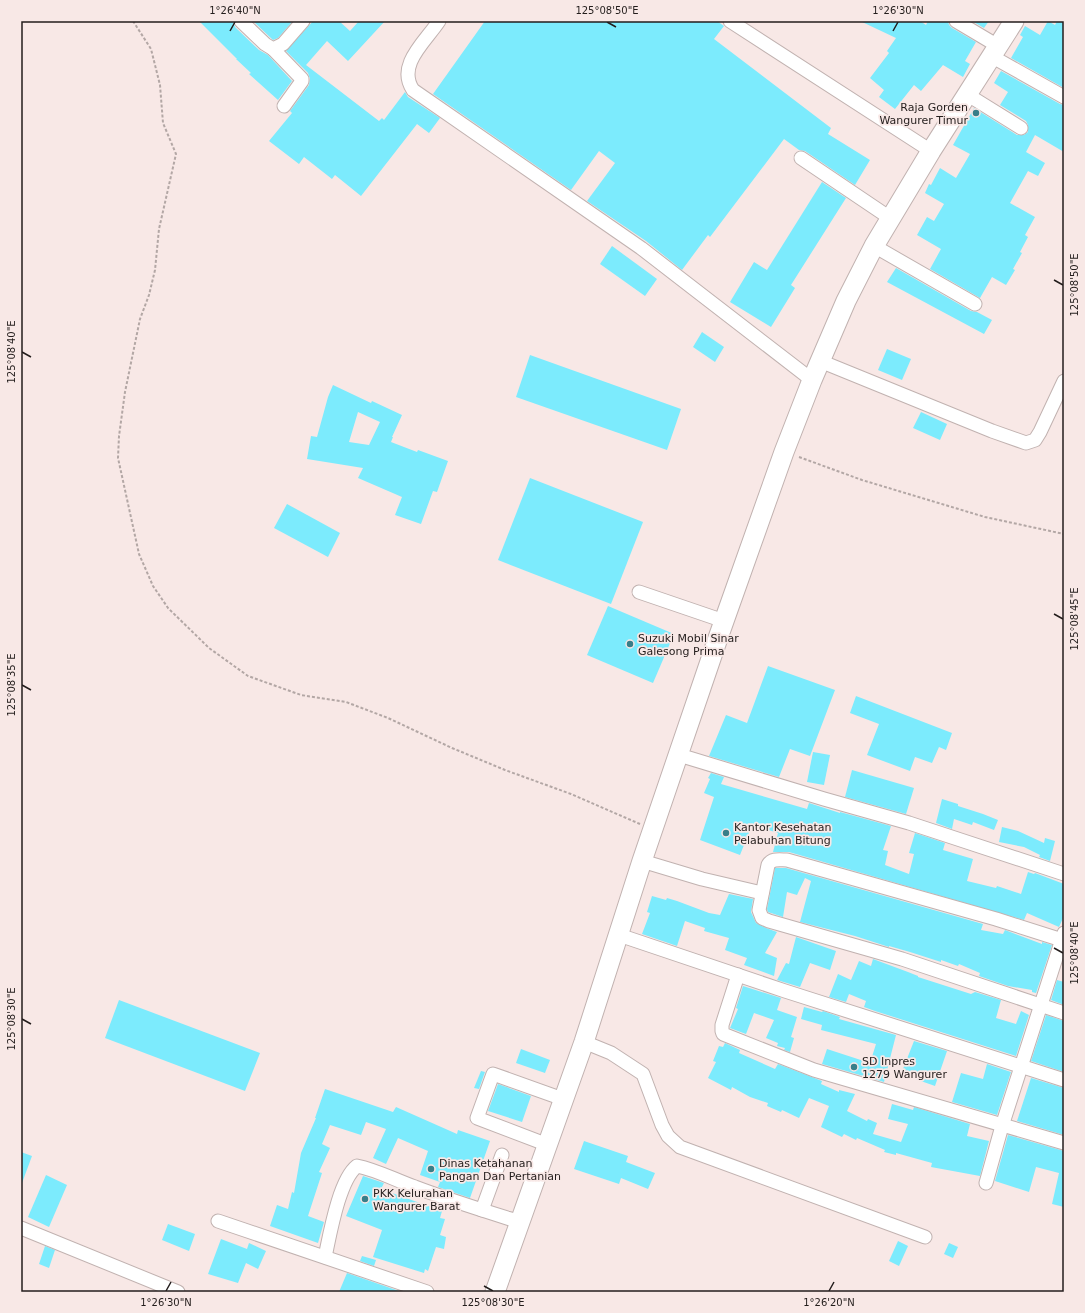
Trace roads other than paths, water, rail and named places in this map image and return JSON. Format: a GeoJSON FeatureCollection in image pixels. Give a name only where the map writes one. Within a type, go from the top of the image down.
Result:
{"type":"FeatureCollection","features":[{"type":"Feature","properties":{"kind":"highway"},"geometry":{"type":"LineString","coordinates":[[495,1292],[584,1042],[642,861],[654,830],[724,621],[784,452],[812,380],[846,301],[874,246],[931,151],[968,96],[1014,21]]}},
{"type":"Feature","properties":{"kind":"street"},"geometry":{"type":"LineString","coordinates":[[241,21],[265,44],[273,49],[302,79],[284,106]]}},
{"type":"Feature","properties":{"kind":"street"},"geometry":{"type":"LineString","coordinates":[[273,49],[283,44],[303,21]]}},
{"type":"Feature","properties":{"kind":"street"},"geometry":{"type":"LineString","coordinates":[[439,21],[411,61],[407,70],[409,84],[413,90],[641,248],[812,380]]}},
{"type":"Feature","properties":{"kind":"street"},"geometry":{"type":"LineString","coordinates":[[730,21],[931,151]]}},
{"type":"Feature","properties":{"kind":"street"},"geometry":{"type":"LineString","coordinates":[[956,21],[995,51],[1064,97]]}},
{"type":"Feature","properties":{"kind":"street"},"geometry":{"type":"LineString","coordinates":[[968,96],[1021,128]]}},
{"type":"Feature","properties":{"kind":"street"},"geometry":{"type":"LineString","coordinates":[[801,158],[890,218]]}},
{"type":"Feature","properties":{"kind":"street"},"geometry":{"type":"LineString","coordinates":[[874,246],[975,304]]}},
{"type":"Feature","properties":{"kind":"street"},"geometry":{"type":"LineString","coordinates":[[820,361],[992,431],[1026,443],[1035,440],[1040,432],[1064,381]]}},
{"type":"Feature","properties":{"kind":"street"},"geometry":{"type":"LineString","coordinates":[[639,592],[724,621]]}},
{"type":"Feature","properties":{"kind":"street"},"geometry":{"type":"LineString","coordinates":[[679,755],[824,799],[909,822],[1064,874]]}},
{"type":"Feature","properties":{"kind":"street"},"geometry":{"type":"LineString","coordinates":[[986,1183],[1002,1126],[1041,1004],[1060,959],[1063,937],[788,860],[774,859],[770,861],[762,894],[760,914],[764,920],[902,959],[1041,1004],[1064,1013]]}},
{"type":"Feature","properties":{"kind":"street"},"geometry":{"type":"LineString","coordinates":[[642,861],[702,880],[762,894]]}},
{"type":"Feature","properties":{"kind":"street"},"geometry":{"type":"LineString","coordinates":[[619,935],[904,1030],[1064,1080]]}},
{"type":"Feature","properties":{"kind":"street"},"geometry":{"type":"LineString","coordinates":[[738,975],[722,1025],[723,1034],[814,1070],[1064,1143]]}},
{"type":"Feature","properties":{"kind":"street"},"geometry":{"type":"LineString","coordinates":[[584,1042],[611,1053],[643,1074],[662,1125],[668,1136],[680,1148],[925,1237]]}},
{"type":"Feature","properties":{"kind":"street"},"geometry":{"type":"LineString","coordinates":[[548,1145],[476,1118],[493,1074],[563,1099]]}},
{"type":"Feature","properties":{"kind":"street"},"geometry":{"type":"LineString","coordinates":[[482,1210],[502,1156]]}},
{"type":"Feature","properties":{"kind":"street"},"geometry":{"type":"LineString","coordinates":[[325,1257],[335,1210],[348,1175],[357,1166],[368,1168],[411,1186],[520,1222]]}},
{"type":"Feature","properties":{"kind":"street"},"geometry":{"type":"LineString","coordinates":[[218,1221],[426,1292]]}},
{"type":"Feature","properties":{"kind":"street"},"geometry":{"type":"LineString","coordinates":[[21,1228],[178,1292]]}},
{"type":"Feature","properties":{"kind":"place","name":"Raja Gorden Wangurer Timur"},"geometry":{"type":"Point","coordinates":[976,113]}},
{"type":"Feature","properties":{"kind":"place","name":"Suzuki Mobil Sinar Galesong Prima"},"geometry":{"type":"Point","coordinates":[630,644]}},
{"type":"Feature","properties":{"kind":"place","name":"Kantor Kesehatan Pelabuhan Bitung"},"geometry":{"type":"Point","coordinates":[726,833]}},
{"type":"Feature","properties":{"kind":"place","name":"SD Inpres 1279 Wangurer"},"geometry":{"type":"Point","coordinates":[854,1067]}},
{"type":"Feature","properties":{"kind":"place","name":"Dinas Ketahanan Pangan Dan Pertanian"},"geometry":{"type":"Point","coordinates":[431,1169]}},
{"type":"Feature","properties":{"kind":"place","name":"PKK Kelurahan Wangurer Barat"},"geometry":{"type":"Point","coordinates":[365,1199]}}]}
